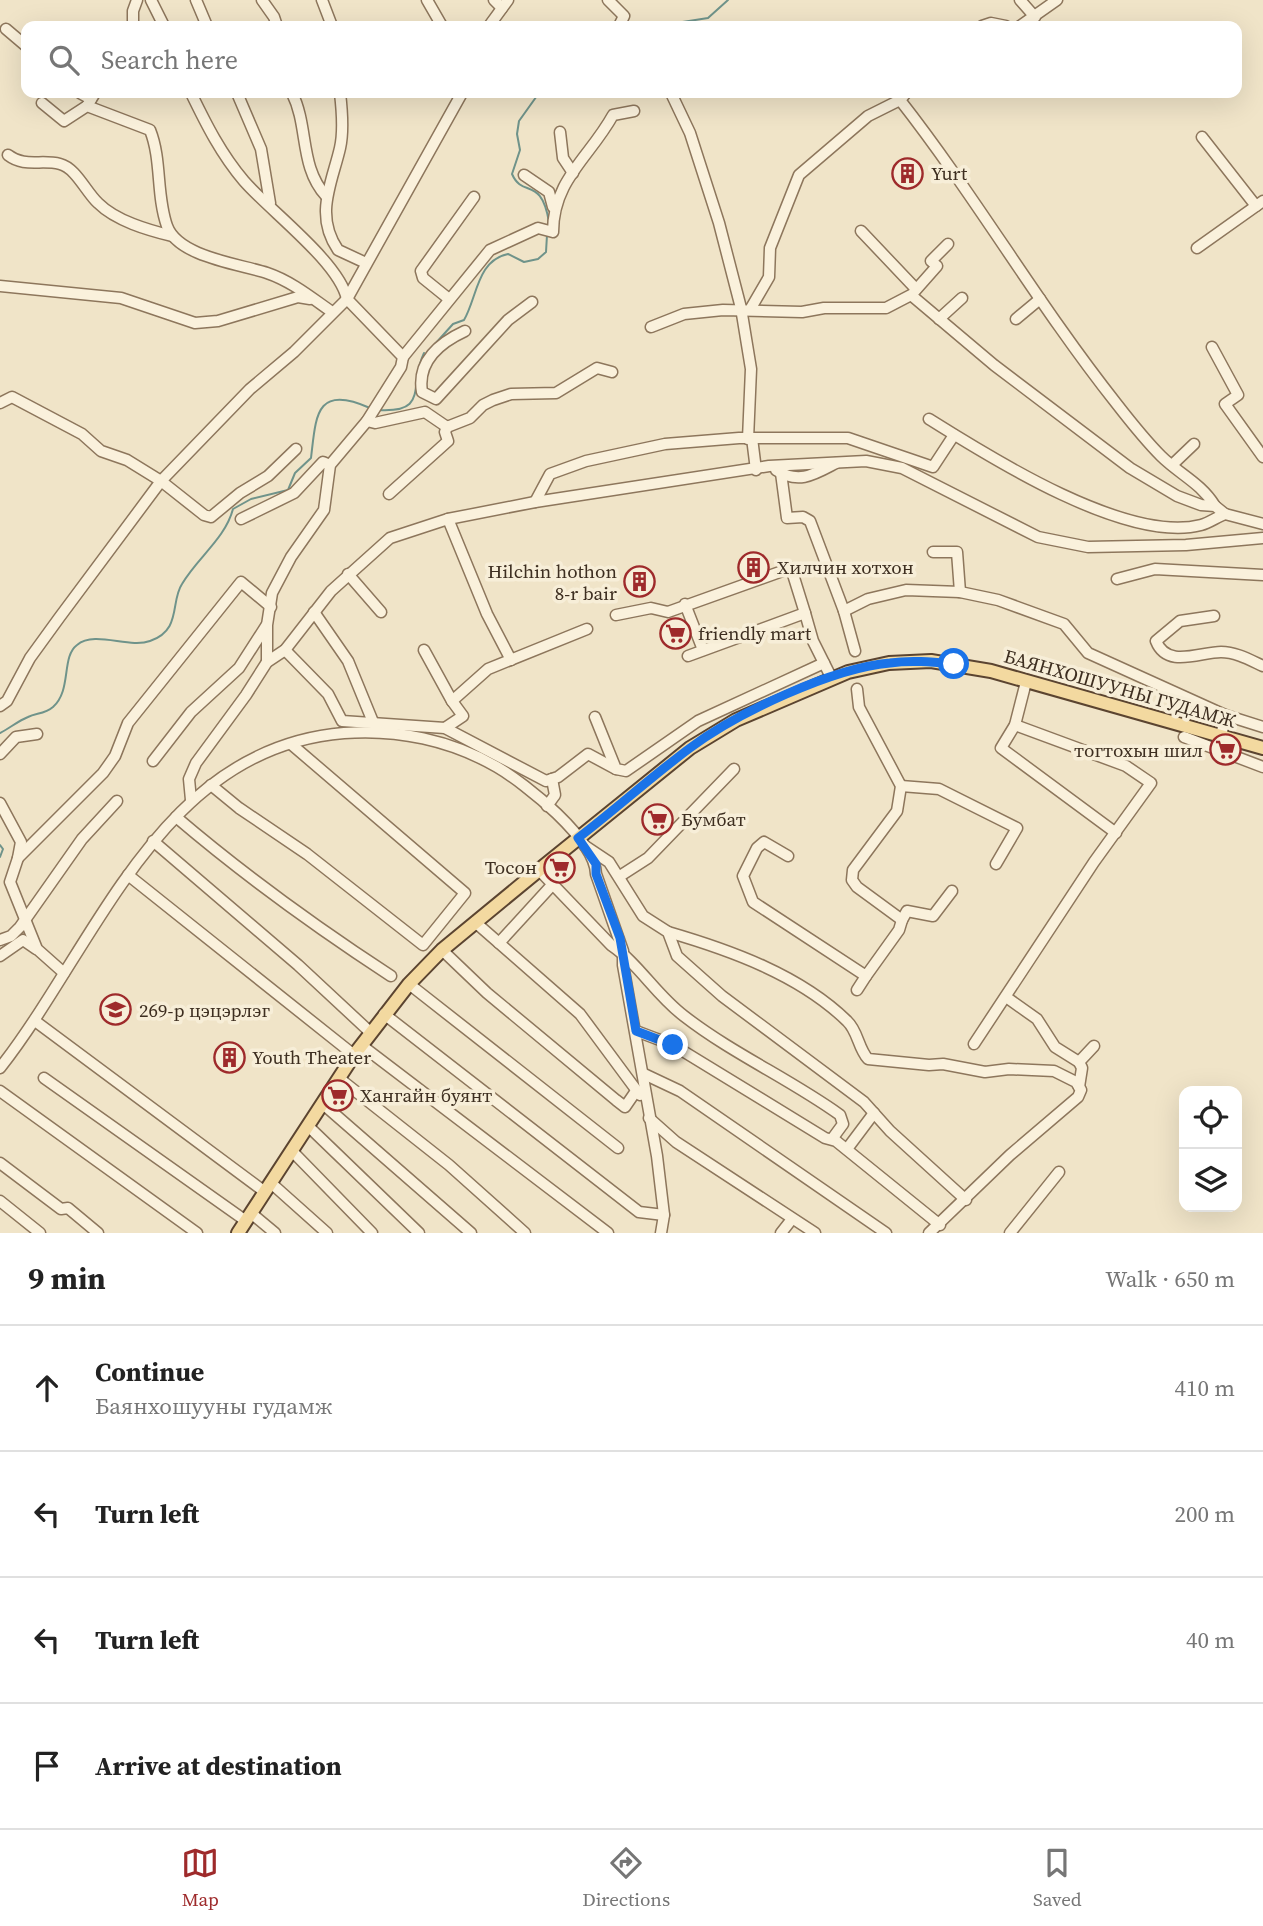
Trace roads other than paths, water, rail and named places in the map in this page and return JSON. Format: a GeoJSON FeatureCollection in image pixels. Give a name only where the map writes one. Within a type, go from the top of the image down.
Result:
{"type":"FeatureCollection","features":[{"type":"Feature","properties":{"kind":"main road","name":"БАЯНХОШУУНЫ ГУДАМЖ"},"geometry":{"type":"LineString","coordinates":[[238,1233],[370,1032],[409,984],[442,950],[539,870],[581,842],[690,748],[736,720],[831,677],[889,663],[931,662],[977,668],[1220,743],[1263,748]]}},
{"type":"Feature","properties":{"kind":"street"},"geometry":{"type":"LineString","coordinates":[[134,21],[137,0]]}},
{"type":"Feature","properties":{"kind":"street"},"geometry":{"type":"LineString","coordinates":[[151,0],[162,21]]}},
{"type":"Feature","properties":{"kind":"street"},"geometry":{"type":"LineString","coordinates":[[196,0],[205,21]]}},
{"type":"Feature","properties":{"kind":"street"},"geometry":{"type":"LineString","coordinates":[[262,0],[276,21]]}},
{"type":"Feature","properties":{"kind":"street"},"geometry":{"type":"LineString","coordinates":[[321,0],[330,21]]}},
{"type":"Feature","properties":{"kind":"street"},"geometry":{"type":"LineString","coordinates":[[427,0],[439,21]]}},
{"type":"Feature","properties":{"kind":"street"},"geometry":{"type":"LineString","coordinates":[[608,0],[624,16],[622,21]]}},
{"type":"Feature","properties":{"kind":"street"},"geometry":{"type":"LineString","coordinates":[[1020,0],[1035,17]]}},
{"type":"Feature","properties":{"kind":"street"},"geometry":{"type":"LineString","coordinates":[[1028,21],[1057,0]]}},
{"type":"Feature","properties":{"kind":"street"},"geometry":{"type":"LineString","coordinates":[[492,21],[501,3]]}},
{"type":"Feature","properties":{"kind":"street"},"geometry":{"type":"LineString","coordinates":[[6,29],[21,42]]}},
{"type":"Feature","properties":{"kind":"street"},"geometry":{"type":"LineString","coordinates":[[193,98],[217,146],[246,183],[272,207],[344,286],[347,299],[403,357]]}},
{"type":"Feature","properties":{"kind":"street"},"geometry":{"type":"LineString","coordinates":[[239,98],[261,149],[267,194],[272,207]]}},
{"type":"Feature","properties":{"kind":"street"},"geometry":{"type":"LineString","coordinates":[[294,98],[301,114],[306,160],[319,188],[326,196]]}},
{"type":"Feature","properties":{"kind":"street"},"geometry":{"type":"LineString","coordinates":[[340,98],[340,148],[326,196],[326,219],[334,244],[342,253],[366,263]]}},
{"type":"Feature","properties":{"kind":"street"},"geometry":{"type":"LineString","coordinates":[[0,706],[7,701],[30,658],[161,481],[250,389],[347,299],[459,98]]}},
{"type":"Feature","properties":{"kind":"street"},"geometry":{"type":"LineString","coordinates":[[673,98],[695,146],[746,308],[751,369],[750,438],[757,470]]}},
{"type":"Feature","properties":{"kind":"street"},"geometry":{"type":"LineString","coordinates":[[746,308],[769,276],[770,248],[799,175],[868,116],[901,98]]}},
{"type":"Feature","properties":{"kind":"street"},"geometry":{"type":"LineString","coordinates":[[904,98],[1040,299],[1115,403],[1172,465],[1206,491],[1214,506],[1225,514],[1263,524]]}},
{"type":"Feature","properties":{"kind":"street"},"geometry":{"type":"LineString","coordinates":[[42,103],[64,121],[91,99],[150,130],[156,146],[164,214],[172,236]]}},
{"type":"Feature","properties":{"kind":"street"},"geometry":{"type":"LineString","coordinates":[[553,207],[613,115],[635,111]]}},
{"type":"Feature","properties":{"kind":"street"},"geometry":{"type":"LineString","coordinates":[[560,132],[563,158],[573,173]]}},
{"type":"Feature","properties":{"kind":"street"},"geometry":{"type":"LineString","coordinates":[[1197,248],[1259,203],[1202,137]]}},
{"type":"Feature","properties":{"kind":"street"},"geometry":{"type":"LineString","coordinates":[[8,155],[25,164],[60,163],[69,168],[99,204],[112,213],[151,231],[172,236],[211,259],[267,273],[332,312]]}},
{"type":"Feature","properties":{"kind":"street"},"geometry":{"type":"LineString","coordinates":[[267,662],[267,625],[272,593],[291,557],[324,510],[330,465],[368,419],[401,367],[403,357],[491,250],[538,228],[550,231],[553,207],[549,192],[524,174]]}},
{"type":"Feature","properties":{"kind":"street"},"geometry":{"type":"LineString","coordinates":[[449,299],[423,278],[421,271],[474,197]]}},
{"type":"Feature","properties":{"kind":"street"},"geometry":{"type":"LineString","coordinates":[[861,231],[939,319],[994,365],[1130,468],[1177,496],[1201,505],[1214,506]]}},
{"type":"Feature","properties":{"kind":"street"},"geometry":{"type":"LineString","coordinates":[[651,327],[684,314],[746,308],[802,312],[824,308],[886,308],[914,292],[937,266],[931,261],[948,244]]}},
{"type":"Feature","properties":{"kind":"street"},"geometry":{"type":"LineString","coordinates":[[0,286],[121,298],[195,323],[218,321],[298,297],[314,299]]}},
{"type":"Feature","properties":{"kind":"street"},"geometry":{"type":"LineString","coordinates":[[939,319],[962,298]]}},
{"type":"Feature","properties":{"kind":"street"},"geometry":{"type":"LineString","coordinates":[[1016,319],[1040,299]]}},
{"type":"Feature","properties":{"kind":"street"},"geometry":{"type":"LineString","coordinates":[[465,331],[446,340],[429,357],[419,376],[422,392],[426,396],[436,399],[508,320],[531,302]]}},
{"type":"Feature","properties":{"kind":"street"},"geometry":{"type":"LineString","coordinates":[[1212,347],[1238,396],[1225,404],[1263,457]]}},
{"type":"Feature","properties":{"kind":"street"},"geometry":{"type":"LineString","coordinates":[[447,427],[470,418],[482,405],[511,394],[556,393],[597,368],[612,372]]}},
{"type":"Feature","properties":{"kind":"street"},"geometry":{"type":"LineString","coordinates":[[410,414],[426,396]]}},
{"type":"Feature","properties":{"kind":"street"},"geometry":{"type":"LineString","coordinates":[[0,403],[12,397],[82,435],[101,451],[127,460],[161,481],[204,515],[216,516],[240,493],[268,476],[296,449]]}},
{"type":"Feature","properties":{"kind":"street"},"geometry":{"type":"LineString","coordinates":[[368,419],[375,423],[425,412],[447,427]]}},
{"type":"Feature","properties":{"kind":"street"},"geometry":{"type":"LineString","coordinates":[[929,419],[1094,510],[1171,527],[1201,525],[1225,514]]}},
{"type":"Feature","properties":{"kind":"street"},"geometry":{"type":"LineString","coordinates":[[389,494],[448,441],[445,432],[447,427]]}},
{"type":"Feature","properties":{"kind":"street"},"geometry":{"type":"LineString","coordinates":[[534,502],[550,474],[586,461],[665,444],[750,438],[848,438],[933,467],[954,435]]}},
{"type":"Feature","properties":{"kind":"street"},"geometry":{"type":"LineString","coordinates":[[1172,465],[1194,444]]}},
{"type":"Feature","properties":{"kind":"street"},"geometry":{"type":"LineString","coordinates":[[866,461],[888,451]]}},
{"type":"Feature","properties":{"kind":"street"},"geometry":{"type":"LineString","coordinates":[[769,466],[795,478],[807,478],[839,461]]}},
{"type":"Feature","properties":{"kind":"street"},"geometry":{"type":"LineString","coordinates":[[191,800],[189,779],[196,762],[267,662],[285,650],[348,573],[390,538],[448,519],[534,502],[757,470],[769,466],[866,461],[902,468],[1038,537],[1088,547],[1186,545],[1263,538]]}},
{"type":"Feature","properties":{"kind":"street"},"geometry":{"type":"LineString","coordinates":[[241,519],[294,493],[323,462],[330,465]]}},
{"type":"Feature","properties":{"kind":"street"},"geometry":{"type":"LineString","coordinates":[[781,473],[780,488],[787,519],[803,517],[810,521],[844,611],[855,651]]}},
{"type":"Feature","properties":{"kind":"street"},"geometry":{"type":"LineString","coordinates":[[448,519],[487,614],[511,660]]}},
{"type":"Feature","properties":{"kind":"street"},"geometry":{"type":"LineString","coordinates":[[933,552],[957,552],[960,592]]}},
{"type":"Feature","properties":{"kind":"street"},"geometry":{"type":"LineString","coordinates":[[616,615],[651,608],[668,612],[791,568],[813,641],[831,677]]}},
{"type":"Feature","properties":{"kind":"street"},"geometry":{"type":"LineString","coordinates":[[1117,579],[1155,569],[1263,575]]}},
{"type":"Feature","properties":{"kind":"street"},"geometry":{"type":"LineString","coordinates":[[348,573],[381,612]]}},
{"type":"Feature","properties":{"kind":"street"},"geometry":{"type":"LineString","coordinates":[[18,858],[103,773],[115,756],[128,723],[241,582],[271,607]]}},
{"type":"Feature","properties":{"kind":"street"},"geometry":{"type":"LineString","coordinates":[[844,611],[892,592],[960,592],[998,600],[1049,616],[1064,624],[1088,653],[1225,715],[1263,727]]}},
{"type":"Feature","properties":{"kind":"street"},"geometry":{"type":"LineString","coordinates":[[685,604],[703,650]]}},
{"type":"Feature","properties":{"kind":"street"},"geometry":{"type":"LineString","coordinates":[[314,612],[348,661],[373,722]]}},
{"type":"Feature","properties":{"kind":"street"},"geometry":{"type":"LineString","coordinates":[[688,656],[805,613]]}},
{"type":"Feature","properties":{"kind":"street"},"geometry":{"type":"LineString","coordinates":[[1214,616],[1172,626],[1156,641],[1159,649],[1166,655],[1181,657],[1234,654],[1263,666]]}},
{"type":"Feature","properties":{"kind":"street"},"geometry":{"type":"LineString","coordinates":[[153,761],[191,712],[239,668],[267,625]]}},
{"type":"Feature","properties":{"kind":"street"},"geometry":{"type":"LineString","coordinates":[[452,701],[488,669],[587,629]]}},
{"type":"Feature","properties":{"kind":"street"},"geometry":{"type":"LineString","coordinates":[[285,650],[328,694],[342,721]]}},
{"type":"Feature","properties":{"kind":"street"},"geometry":{"type":"LineString","coordinates":[[424,650],[463,716],[445,728]]}},
{"type":"Feature","properties":{"kind":"street"},"geometry":{"type":"LineString","coordinates":[[328,734],[342,721],[445,728],[542,780],[552,779],[588,754],[616,769],[626,771],[698,721],[824,663]]}},
{"type":"Feature","properties":{"kind":"street"},"geometry":{"type":"LineString","coordinates":[[1026,682],[1015,725],[1001,748],[1116,832]]}},
{"type":"Feature","properties":{"kind":"street"},"geometry":{"type":"LineString","coordinates":[[857,689],[859,707],[901,786],[897,811],[853,870],[852,880],[862,892],[902,920]]}},
{"type":"Feature","properties":{"kind":"street"},"geometry":{"type":"LineString","coordinates":[[1220,743],[1225,715]]}},
{"type":"Feature","properties":{"kind":"street"},"geometry":{"type":"LineString","coordinates":[[596,717],[616,769]]}},
{"type":"Feature","properties":{"kind":"street"},"geometry":{"type":"LineString","coordinates":[[974,1044],[1151,783],[1126,766],[1015,725]]}},
{"type":"Feature","properties":{"kind":"street"},"geometry":{"type":"LineString","coordinates":[[0,1068],[35,1021],[128,875],[153,841],[191,800],[211,785],[243,765],[291,744],[328,734],[394,733],[446,744],[498,768],[547,806],[581,842],[596,864],[596,874],[623,951],[623,965],[644,1074],[664,1215],[661,1233]]}},
{"type":"Feature","properties":{"kind":"street"},"geometry":{"type":"LineString","coordinates":[[0,754],[16,737],[37,734]]}},
{"type":"Feature","properties":{"kind":"street"},"geometry":{"type":"LineString","coordinates":[[1184,737],[1220,743],[1263,767]]}},
{"type":"Feature","properties":{"kind":"street"},"geometry":{"type":"LineString","coordinates":[[211,785],[239,808],[307,854],[423,945],[465,893],[291,744]]}},
{"type":"Feature","properties":{"kind":"street"},"geometry":{"type":"LineString","coordinates":[[620,876],[648,858],[734,769]]}},
{"type":"Feature","properties":{"kind":"street"},"geometry":{"type":"LineString","coordinates":[[547,806],[555,795],[552,779]]}},
{"type":"Feature","properties":{"kind":"street"},"geometry":{"type":"LineString","coordinates":[[901,786],[939,789],[1017,828],[996,864]]}},
{"type":"Feature","properties":{"kind":"street"},"geometry":{"type":"LineString","coordinates":[[0,940],[11,936],[26,919],[82,839],[117,801]]}},
{"type":"Feature","properties":{"kind":"street"},"geometry":{"type":"LineString","coordinates":[[0,803],[21,842],[10,883],[37,949]]}},
{"type":"Feature","properties":{"kind":"street"},"geometry":{"type":"LineString","coordinates":[[176,817],[216,851],[333,939],[391,976]]}},
{"type":"Feature","properties":{"kind":"street"},"geometry":{"type":"LineString","coordinates":[[153,841],[370,1032]]}},
{"type":"Feature","properties":{"kind":"street"},"geometry":{"type":"LineString","coordinates":[[581,842],[601,855],[620,876],[643,916],[668,932],[711,944],[814,995],[850,1023],[860,1050],[868,1059],[946,1064],[962,1070],[985,1072],[1009,1069],[1054,1071],[1076,1082],[1079,1087]]}},
{"type":"Feature","properties":{"kind":"street"},"geometry":{"type":"LineString","coordinates":[[788,856],[764,842],[757,848],[743,876],[753,902],[866,976]]}},
{"type":"Feature","properties":{"kind":"street"},"geometry":{"type":"LineString","coordinates":[[539,870],[611,945],[623,951],[653,988],[683,1016],[840,1115],[844,1124],[832,1139]]}},
{"type":"Feature","properties":{"kind":"street"},"geometry":{"type":"LineString","coordinates":[[128,875],[358,1050],[608,1233]]}},
{"type":"Feature","properties":{"kind":"street"},"geometry":{"type":"LineString","coordinates":[[499,943],[553,884]]}},
{"type":"Feature","properties":{"kind":"street"},"geometry":{"type":"LineString","coordinates":[[857,990],[899,930],[907,911],[933,916],[952,891]]}},
{"type":"Feature","properties":{"kind":"street"},"geometry":{"type":"LineString","coordinates":[[475,922],[580,1014],[600,1036],[636,1091],[647,1100]]}},
{"type":"Feature","properties":{"kind":"street"},"geometry":{"type":"LineString","coordinates":[[668,932],[677,956],[864,1102],[966,1200]]}},
{"type":"Feature","properties":{"kind":"street"},"geometry":{"type":"LineString","coordinates":[[0,956],[23,940],[64,973]]}},
{"type":"Feature","properties":{"kind":"street"},"geometry":{"type":"LineString","coordinates":[[442,950],[615,1100],[625,1107],[636,1091]]}},
{"type":"Feature","properties":{"kind":"street"},"geometry":{"type":"LineString","coordinates":[[409,984],[618,1148]]}},
{"type":"Feature","properties":{"kind":"street"},"geometry":{"type":"LineString","coordinates":[[929,1233],[1010,1155],[1078,1097],[1082,1068],[1079,1062],[1055,1047],[1037,1019],[1006,997]]}},
{"type":"Feature","properties":{"kind":"street"},"geometry":{"type":"LineString","coordinates":[[384,1014],[639,1212],[664,1215]]}},
{"type":"Feature","properties":{"kind":"street"},"geometry":{"type":"LineString","coordinates":[[35,1021],[327,1233]]}},
{"type":"Feature","properties":{"kind":"street"},"geometry":{"type":"LineString","coordinates":[[636,1031],[673,1045],[825,1138],[832,1139],[940,1225]]}},
{"type":"Feature","properties":{"kind":"street"},"geometry":{"type":"LineString","coordinates":[[1079,1062],[1094,1046]]}},
{"type":"Feature","properties":{"kind":"street"},"geometry":{"type":"LineString","coordinates":[[644,1074],[680,1091],[886,1233]]}},
{"type":"Feature","properties":{"kind":"street"},"geometry":{"type":"LineString","coordinates":[[44,1078],[275,1233]]}},
{"type":"Feature","properties":{"kind":"street"},"geometry":{"type":"LineString","coordinates":[[340,1079],[449,1165],[524,1233]]}},
{"type":"Feature","properties":{"kind":"street"},"geometry":{"type":"LineString","coordinates":[[0,1091],[197,1233]]}},
{"type":"Feature","properties":{"kind":"street"},"geometry":{"type":"LineString","coordinates":[[323,1104],[471,1233]]}},
{"type":"Feature","properties":{"kind":"street"},"geometry":{"type":"LineString","coordinates":[[847,1149],[874,1113]]}},
{"type":"Feature","properties":{"kind":"street"},"geometry":{"type":"LineString","coordinates":[[648,1117],[677,1142],[815,1233]]}},
{"type":"Feature","properties":{"kind":"street"},"geometry":{"type":"LineString","coordinates":[[308,1126],[419,1233]]}},
{"type":"Feature","properties":{"kind":"street"},"geometry":{"type":"LineString","coordinates":[[292,1152],[372,1233]]}},
{"type":"Feature","properties":{"kind":"street"},"geometry":{"type":"LineString","coordinates":[[0,1163],[61,1209],[68,1208],[98,1233]]}},
{"type":"Feature","properties":{"kind":"street"},"geometry":{"type":"LineString","coordinates":[[1010,1233],[1059,1172]]}},
{"type":"Feature","properties":{"kind":"street"},"geometry":{"type":"LineString","coordinates":[[0,1201],[40,1233]]}},
{"type":"Feature","properties":{"kind":"street"},"geometry":{"type":"LineString","coordinates":[[781,1233],[792,1219]]}},
{"type":"Feature","properties":{"kind":"waterway"},"geometry":{"type":"LineString","coordinates":[[689,21],[708,18],[728,0]]}},
{"type":"Feature","properties":{"kind":"waterway"},"geometry":{"type":"LineString","coordinates":[[535,98],[519,121],[517,134],[520,150],[512,174],[516,181],[541,198],[549,222]]}},
{"type":"Feature","properties":{"kind":"waterway"},"geometry":{"type":"LineString","coordinates":[[435,344],[453,324],[464,320],[479,281],[490,264],[508,254],[524,262],[538,259],[546,252],[547,235]]}},
{"type":"Feature","properties":{"kind":"waterway"},"geometry":{"type":"LineString","coordinates":[[378,410],[394,410],[411,402],[424,353]]}},
{"type":"Feature","properties":{"kind":"waterway"},"geometry":{"type":"LineString","coordinates":[[0,733],[53,707],[63,692],[69,657],[77,645],[93,639],[142,643],[167,630],[174,615],[178,591],[224,530],[233,509],[251,499],[288,490],[295,473],[311,458],[317,418],[322,408],[328,402],[338,400],[352,401],[370,408]]}},
{"type":"Feature","properties":{"kind":"waterway"},"geometry":{"type":"LineString","coordinates":[[0,845],[3,849],[0,857]]}},
{"type":"Feature","properties":{"kind":"place","name":"Yurt"},"geometry":{"type":"Point","coordinates":[908,173]}},
{"type":"Feature","properties":{"kind":"place","name":"Хилчин хотхон"},"geometry":{"type":"Point","coordinates":[754,567]}},
{"type":"Feature","properties":{"kind":"place","name":"Hilchin hothon 8-r bair"},"geometry":{"type":"Point","coordinates":[640,582]}},
{"type":"Feature","properties":{"kind":"place","name":"friendly mart"},"geometry":{"type":"Point","coordinates":[675,633]}},
{"type":"Feature","properties":{"kind":"place","name":"тогтохын шил"},"geometry":{"type":"Point","coordinates":[1226,750]}},
{"type":"Feature","properties":{"kind":"place","name":"Бумбат"},"geometry":{"type":"Point","coordinates":[658,819]}},
{"type":"Feature","properties":{"kind":"place","name":"Тосон"},"geometry":{"type":"Point","coordinates":[560,867]}},
{"type":"Feature","properties":{"kind":"place","name":"269-р цэцэрлэг"},"geometry":{"type":"Point","coordinates":[116,1010]}},
{"type":"Feature","properties":{"kind":"place","name":"Youth Theater"},"geometry":{"type":"Point","coordinates":[229,1057]}},
{"type":"Feature","properties":{"kind":"place","name":"Хангайн буянт"},"geometry":{"type":"Point","coordinates":[337,1095]}}]}
